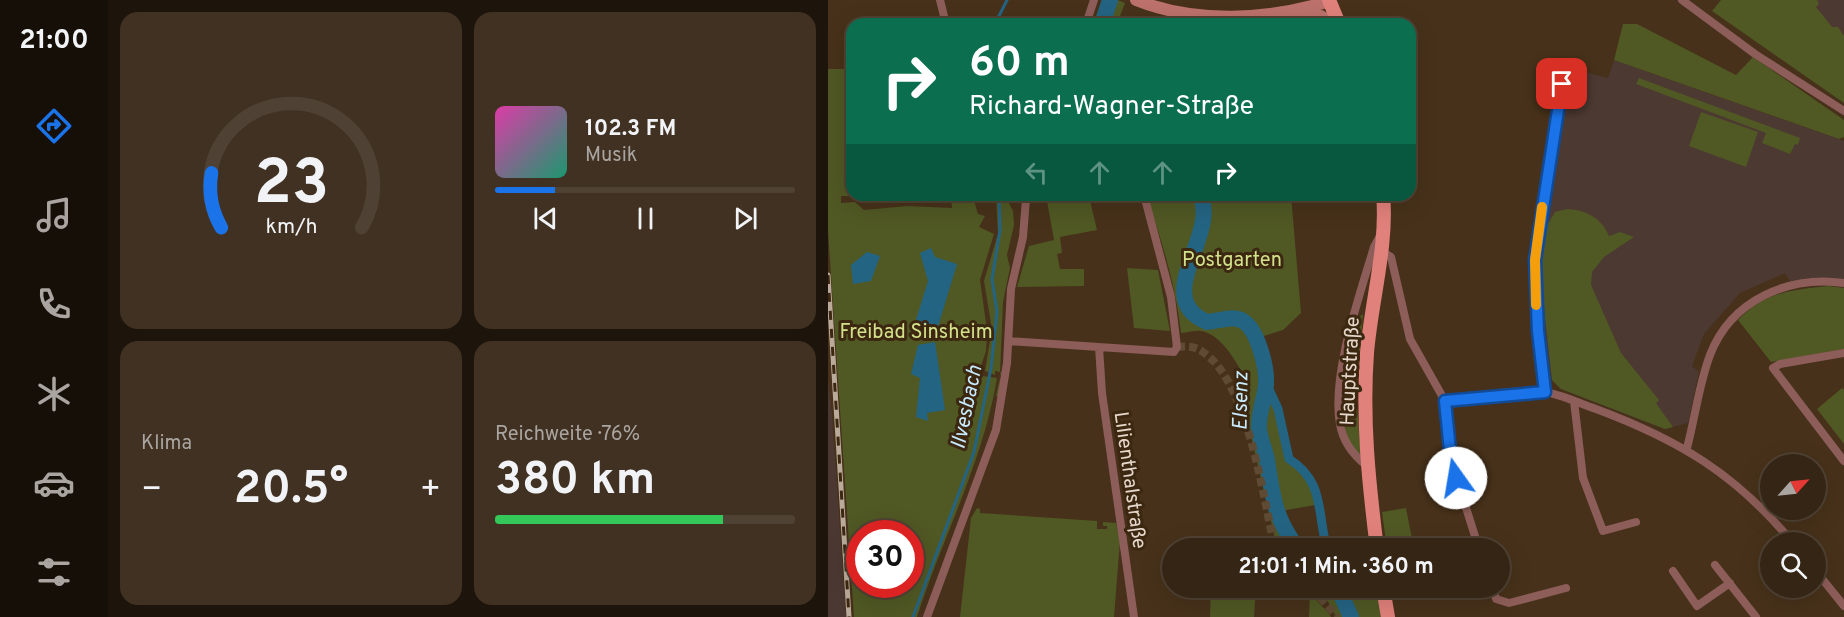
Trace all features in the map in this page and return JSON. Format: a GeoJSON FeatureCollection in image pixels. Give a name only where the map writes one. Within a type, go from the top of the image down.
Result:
{"type":"FeatureCollection","features":[{"type":"Feature","properties":{"kind":"main road"},"geometry":{"type":"LineString","coordinates":[[1136,0],[1193,18]]}},
{"type":"Feature","properties":{"kind":"main road"},"geometry":{"type":"LineString","coordinates":[[1226,18],[1293,9],[1330,1],[1337,18]]}},
{"type":"Feature","properties":{"kind":"main road"},"geometry":{"type":"LineString","coordinates":[[1293,9],[1324,18]]}},
{"type":"Feature","properties":{"kind":"main road","name":"Hauptstraße"},"geometry":{"type":"LineString","coordinates":[[1376,538],[1367,466],[1365,387],[1371,311],[1384,229],[1383,201]]}},
{"type":"Feature","properties":{"kind":"main road"},"geometry":{"type":"LineString","coordinates":[[1385,598],[1388,617]]}},
{"type":"Feature","properties":{"kind":"street"},"geometry":{"type":"LineString","coordinates":[[940,0],[944,18]]}},
{"type":"Feature","properties":{"kind":"street"},"geometry":{"type":"LineString","coordinates":[[1088,18],[1094,0]]}},
{"type":"Feature","properties":{"kind":"street"},"geometry":{"type":"LineString","coordinates":[[1682,0],[1755,54],[1844,111]]}},
{"type":"Feature","properties":{"kind":"street"},"geometry":{"type":"LineString","coordinates":[[1545,392],[1538,327],[1535,260],[1564,68]]}},
{"type":"Feature","properties":{"kind":"street"},"geometry":{"type":"LineString","coordinates":[[927,617],[996,430],[1004,387],[1011,289],[1024,228],[1022,201]]}},
{"type":"Feature","properties":{"kind":"street"},"geometry":{"type":"LineString","coordinates":[[1008,341],[1174,352],[1177,347],[1173,309],[1146,201]]}},
{"type":"Feature","properties":{"kind":"street"},"geometry":{"type":"LineString","coordinates":[[1367,466],[1352,454],[1340,424],[1340,398],[1343,361],[1374,247],[1384,229]]}},
{"type":"Feature","properties":{"kind":"street"},"geometry":{"type":"LineString","coordinates":[[1381,251],[1391,257],[1410,339],[1445,401],[1451,460],[1476,538]]}},
{"type":"Feature","properties":{"kind":"street"},"geometry":{"type":"LineString","coordinates":[[1687,448],[1710,354],[1732,318],[1746,305],[1768,292],[1795,284],[1844,283]]}},
{"type":"Feature","properties":{"kind":"street","name":"Lilienthalstraße"},"geometry":{"type":"LineString","coordinates":[[1099,347],[1102,393],[1134,617]]}},
{"type":"Feature","properties":{"kind":"street"},"geometry":{"type":"LineString","coordinates":[[1843,457],[1773,369],[1780,364],[1844,353]]}},
{"type":"Feature","properties":{"kind":"street"},"geometry":{"type":"LineString","coordinates":[[1445,401],[1545,392],[1629,421],[1687,448],[1737,485],[1782,532]]}},
{"type":"Feature","properties":{"kind":"street"},"geometry":{"type":"LineString","coordinates":[[1574,401],[1582,478],[1603,531],[1636,522]]}},
{"type":"Feature","properties":{"kind":"street"},"geometry":{"type":"LineString","coordinates":[[1715,565],[1756,617]]}},
{"type":"Feature","properties":{"kind":"street"},"geometry":{"type":"LineString","coordinates":[[1673,571],[1697,606],[1730,583]]}},
{"type":"Feature","properties":{"kind":"street"},"geometry":{"type":"LineString","coordinates":[[1826,584],[1844,606]]}},
{"type":"Feature","properties":{"kind":"street"},"geometry":{"type":"LineString","coordinates":[[1496,598],[1509,603],[1566,588]]}},
{"type":"Feature","properties":{"kind":"shaded area"},"geometry":{"type":"Polygon","coordinates":[[[1757,0],[1844,0],[1844,79],[1757,0]]]}},
{"type":"Feature","properties":{"kind":"shaded area"},"geometry":{"type":"Polygon","coordinates":[[[1614,60],[1844,141],[1844,280],[1791,283],[1785,273],[1740,293],[1704,334],[1692,366],[1699,372],[1688,423],[1665,429],[1561,389],[1552,380],[1548,353],[1541,282],[1543,232],[1563,94],[1578,70],[1608,78],[1614,60]]]}},
{"type":"Feature","properties":{"kind":"shaded area"},"geometry":{"type":"Polygon","coordinates":[[[828,380],[832,415],[846,617],[828,617],[828,380]]]}},
{"type":"Feature","properties":{"kind":"green space"},"geometry":{"type":"Polygon","coordinates":[[[1103,0],[1118,0],[1125,3],[1119,18],[1096,18],[1103,0]]]}},
{"type":"Feature","properties":{"kind":"green space"},"geometry":{"type":"Polygon","coordinates":[[[1721,0],[1817,0],[1819,4],[1816,7],[1832,27],[1838,27],[1844,36],[1844,103],[1712,11],[1721,0]]]}},
{"type":"Feature","properties":{"kind":"green space"},"geometry":{"type":"Polygon","coordinates":[[[1623,24],[1637,24],[1736,75],[1753,57],[1844,120],[1844,137],[1839,139],[1614,60],[1623,24]]]}},
{"type":"Feature","properties":{"kind":"green space","name":"Freibad Sinsheim"},"geometry":{"type":"Polygon","coordinates":[[[828,69],[846,69],[846,196],[841,196],[841,203],[855,202],[864,210],[907,206],[952,208],[951,201],[974,201],[978,214],[985,216],[979,227],[994,234],[980,280],[987,330],[986,351],[979,372],[982,376],[997,378],[991,409],[972,469],[924,596],[924,520],[847,520],[828,231],[828,69]]]}},
{"type":"Feature","properties":{"kind":"green space"},"geometry":{"type":"Polygon","coordinates":[[[1639,78],[1800,138],[1798,145],[1795,144],[1790,154],[1762,143],[1766,133],[1636,84],[1639,78]]]}},
{"type":"Feature","properties":{"kind":"green space"},"geometry":{"type":"Polygon","coordinates":[[[1701,112],[1758,132],[1746,167],[1689,146],[1701,112]]]}},
{"type":"Feature","properties":{"kind":"green space"},"geometry":{"type":"Polygon","coordinates":[[[996,201],[1008,201],[1013,211],[1014,225],[1007,255],[1010,268],[1003,302],[1000,372],[995,371],[995,375],[985,371],[992,329],[984,281],[998,234],[996,201]]]}},
{"type":"Feature","properties":{"kind":"green space"},"geometry":{"type":"Polygon","coordinates":[[[1047,201],[1090,201],[1097,230],[1060,237],[1062,253],[1057,254],[1060,269],[1084,269],[1084,286],[1017,287],[1029,246],[1054,240],[1047,201]]]}},
{"type":"Feature","properties":{"kind":"green space","name":"Postgarten"},"geometry":{"type":"Polygon","coordinates":[[[1148,201],[1292,201],[1301,313],[1283,330],[1257,338],[1267,355],[1267,381],[1280,407],[1293,461],[1309,473],[1321,504],[1275,512],[1289,538],[1275,538],[1241,394],[1251,390],[1231,355],[1218,339],[1199,331],[1181,333],[1168,265],[1148,201]]]}},
{"type":"Feature","properties":{"kind":"green space"},"geometry":{"type":"Polygon","coordinates":[[[1567,209],[1581,211],[1592,216],[1602,224],[1609,236],[1620,232],[1634,237],[1604,257],[1592,272],[1591,285],[1621,353],[1659,400],[1656,403],[1673,427],[1665,429],[1561,389],[1552,380],[1541,282],[1543,232],[1555,212],[1567,209]]]}},
{"type":"Feature","properties":{"kind":"green space"},"geometry":{"type":"Polygon","coordinates":[[[1127,268],[1158,270],[1170,331],[1134,328],[1127,268]]]}},
{"type":"Feature","properties":{"kind":"green space"},"geometry":{"type":"Polygon","coordinates":[[[1828,286],[1844,288],[1844,349],[1771,362],[1738,320],[1758,303],[1779,294],[1828,286]]]}},
{"type":"Feature","properties":{"kind":"green space"},"geometry":{"type":"Polygon","coordinates":[[[1363,314],[1356,395],[1361,457],[1353,453],[1343,422],[1345,372],[1358,318],[1363,314]]]}},
{"type":"Feature","properties":{"kind":"green space"},"geometry":{"type":"Polygon","coordinates":[[[1000,378],[999,397],[996,396],[1000,378]]]}},
{"type":"Feature","properties":{"kind":"green space"},"geometry":{"type":"Polygon","coordinates":[[[1842,388],[1844,390],[1844,444],[1817,409],[1842,388]]]}},
{"type":"Feature","properties":{"kind":"green space"},"geometry":{"type":"Polygon","coordinates":[[[977,508],[980,509],[980,513],[1097,521],[1097,529],[1107,529],[1107,526],[1103,526],[1103,522],[1116,523],[1120,541],[1114,617],[960,617],[971,518],[977,508]]]}},
{"type":"Feature","properties":{"kind":"green space"},"geometry":{"type":"Polygon","coordinates":[[[1406,508],[1412,538],[1386,538],[1382,512],[1406,508]]]}},
{"type":"Feature","properties":{"kind":"green space","name":"Freibad Sinsheim"},"geometry":{"type":"Polygon","coordinates":[[[853,598],[923,598],[917,617],[854,617],[853,598]]]}},
{"type":"Feature","properties":{"kind":"green space"},"geometry":{"type":"Polygon","coordinates":[[[1211,598],[1255,598],[1254,617],[1210,617],[1211,598]]]}},
{"type":"Feature","properties":{"kind":"green space"},"geometry":{"type":"Polygon","coordinates":[[[1310,598],[1315,598],[1331,617],[1309,617],[1310,598]]]}},
{"type":"Feature","properties":{"kind":"green space"},"geometry":{"type":"Polygon","coordinates":[[[1326,598],[1382,598],[1385,617],[1336,617],[1326,598]]]}},
{"type":"Feature","properties":{"kind":"water"},"geometry":{"type":"Polygon","coordinates":[[[931,248],[935,257],[957,264],[937,330],[915,323],[928,281],[920,253],[931,248]]]}},
{"type":"Feature","properties":{"kind":"water"},"geometry":{"type":"Polygon","coordinates":[[[867,252],[880,256],[871,281],[853,284],[851,265],[867,252]]]}},
{"type":"Feature","properties":{"kind":"water"},"geometry":{"type":"Polygon","coordinates":[[[935,342],[945,410],[927,413],[928,421],[916,417],[920,378],[911,374],[918,345],[935,342]]]}},
{"type":"Feature","properties":{"kind":"waterway","name":"Ilvesbach"},"geometry":{"type":"LineString","coordinates":[[998,18],[1007,0]]}},
{"type":"Feature","properties":{"kind":"waterway","name":"Elsenz"},"geometry":{"type":"LineString","coordinates":[[1104,18],[1110,0]]}},
{"type":"Feature","properties":{"kind":"waterway","name":"Ilvesbach"},"geometry":{"type":"LineString","coordinates":[[913,617],[974,452],[991,368],[997,312],[992,279],[1000,230],[999,201]]}},
{"type":"Feature","properties":{"kind":"waterway","name":"Elsenz"},"geometry":{"type":"LineString","coordinates":[[1202,201],[1204,211],[1202,228],[1185,282],[1185,298],[1191,311],[1207,322],[1230,318],[1243,321],[1253,332],[1257,341],[1266,377],[1259,423],[1260,433],[1276,507],[1290,538]]}},
{"type":"Feature","properties":{"kind":"waterway"},"geometry":{"type":"LineString","coordinates":[[1266,383],[1278,409],[1289,459],[1309,477],[1314,488],[1324,538]]}},
{"type":"Feature","properties":{"kind":"waterway","name":"Elsenz"},"geometry":{"type":"LineString","coordinates":[[1342,598],[1351,617]]}},
{"type":"Feature","properties":{"kind":"tunnel"},"geometry":{"type":"LineString","coordinates":[[1177,347],[1191,347],[1203,352],[1219,367],[1232,388],[1251,442],[1273,538]]}},
{"type":"Feature","properties":{"kind":"tunnel"},"geometry":{"type":"LineString","coordinates":[[1321,598],[1337,617]]}},
{"type":"Feature","properties":{"kind":"railway"},"geometry":{"type":"LineString","coordinates":[[828,275],[849,617]]}},
{"type":"Feature","properties":{"kind":"slow traffic"},"geometry":{"type":"LineString","coordinates":[[1536,305],[1535,260],[1542,207]]}},
{"type":"Feature","properties":{"kind":"route"},"geometry":{"type":"LineString","coordinates":[[1456,478],[1451,460],[1445,401],[1545,392],[1539,349],[1535,260],[1562,84]]}}]}
